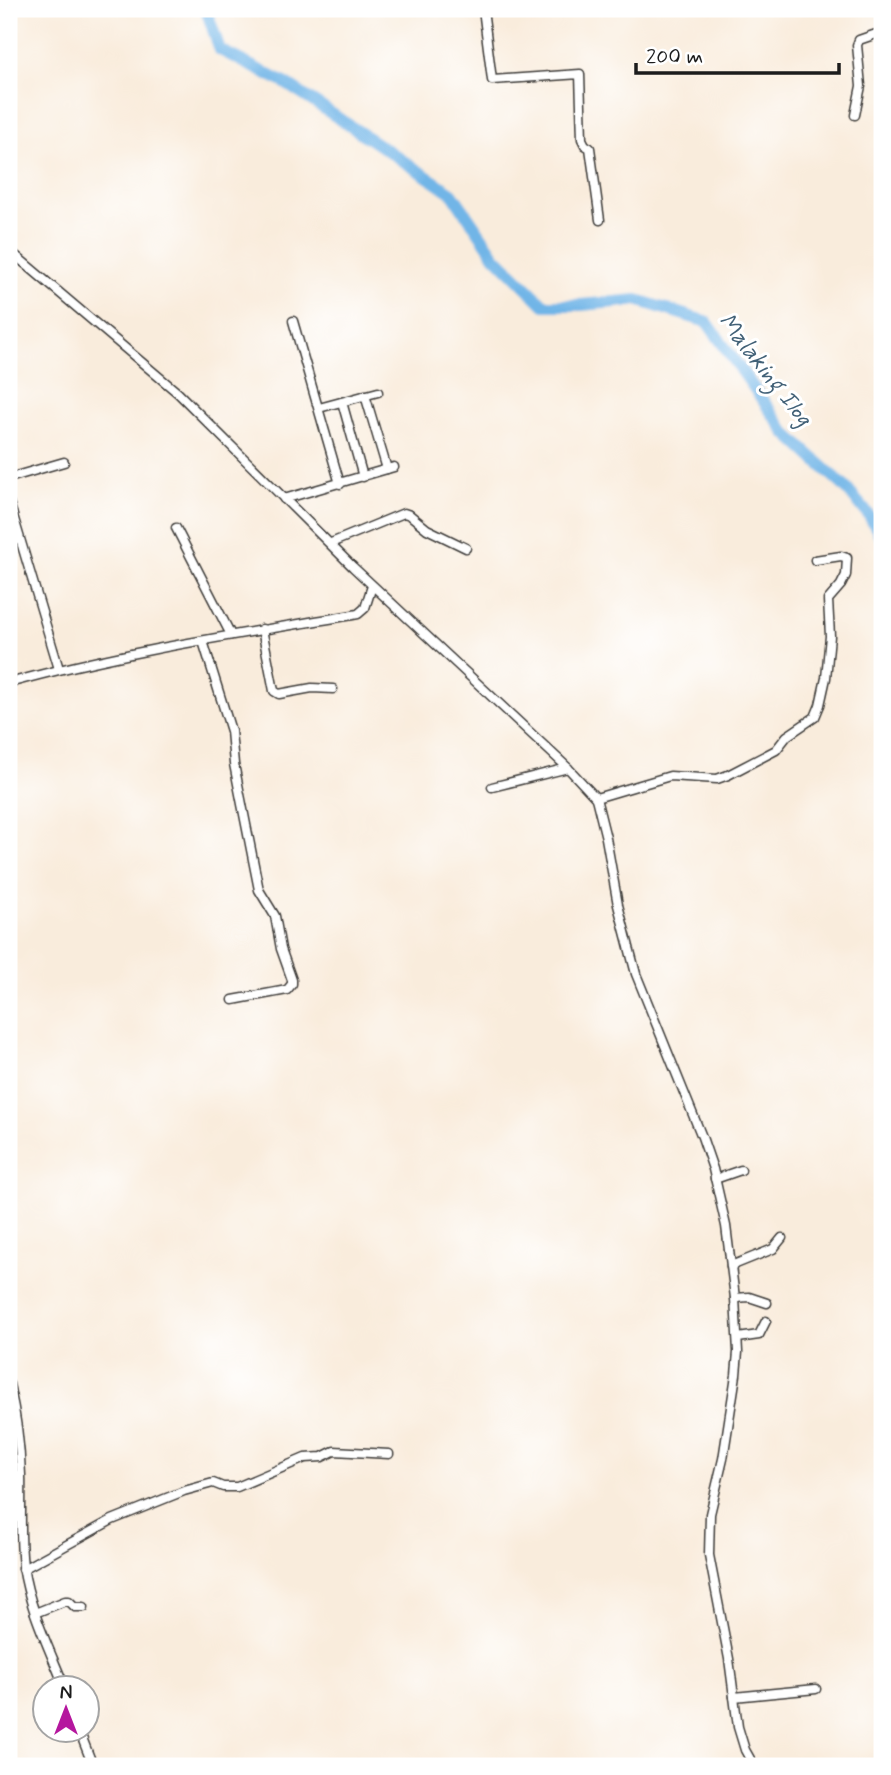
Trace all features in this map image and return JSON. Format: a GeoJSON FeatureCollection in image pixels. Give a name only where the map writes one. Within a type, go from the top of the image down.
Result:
{"type":"FeatureCollection","features":[{"type":"Feature","properties":{"kind":"street"},"geometry":{"type":"LineString","coordinates":[[483,9],[492,80],[580,74],[582,139],[590,148],[600,220]]}},
{"type":"Feature","properties":{"kind":"street"},"geometry":{"type":"LineString","coordinates":[[855,115],[861,86],[857,45],[859,40],[882,32]]}},
{"type":"Feature","properties":{"kind":"street"},"geometry":{"type":"LineString","coordinates":[[9,250],[178,393],[372,586],[568,768],[596,798],[618,905],[636,974],[702,1137],[726,1226],[736,1298],[738,1338],[736,1375],[708,1532],[709,1555],[741,1740],[754,1766]]}},
{"type":"Feature","properties":{"kind":"street"},"geometry":{"type":"LineString","coordinates":[[293,321],[340,484]]}},
{"type":"Feature","properties":{"kind":"street"},"geometry":{"type":"LineString","coordinates":[[319,408],[378,392]]}},
{"type":"Feature","properties":{"kind":"street"},"geometry":{"type":"LineString","coordinates":[[285,499],[391,468],[365,395]]}},
{"type":"Feature","properties":{"kind":"street"},"geometry":{"type":"LineString","coordinates":[[342,402],[363,477]]}},
{"type":"Feature","properties":{"kind":"street"},"geometry":{"type":"LineString","coordinates":[[9,478],[64,462]]}},
{"type":"Feature","properties":{"kind":"street"},"geometry":{"type":"LineString","coordinates":[[9,502],[59,669]]}},
{"type":"Feature","properties":{"kind":"street"},"geometry":{"type":"LineString","coordinates":[[331,543],[404,513],[427,529],[467,548]]}},
{"type":"Feature","properties":{"kind":"street"},"geometry":{"type":"LineString","coordinates":[[176,528],[231,635]]}},
{"type":"Feature","properties":{"kind":"street"},"geometry":{"type":"LineString","coordinates":[[596,798],[670,776],[717,779],[729,775],[776,750],[787,736],[814,717],[826,678],[830,636],[828,600],[846,575],[847,558],[841,556],[815,560]]}},
{"type":"Feature","properties":{"kind":"street"},"geometry":{"type":"LineString","coordinates":[[9,683],[59,669],[262,629],[358,614],[365,608],[372,586]]}},
{"type":"Feature","properties":{"kind":"street"},"geometry":{"type":"LineString","coordinates":[[262,629],[274,691],[279,694],[312,688],[333,689]]}},
{"type":"Feature","properties":{"kind":"street"},"geometry":{"type":"LineString","coordinates":[[203,641],[231,731],[234,764],[258,890],[275,916],[281,949],[292,980],[287,990],[233,1000]]}},
{"type":"Feature","properties":{"kind":"street"},"geometry":{"type":"LineString","coordinates":[[492,787],[568,768]]}},
{"type":"Feature","properties":{"kind":"street"},"geometry":{"type":"LineString","coordinates":[[715,1179],[741,1170]]}},
{"type":"Feature","properties":{"kind":"street"},"geometry":{"type":"LineString","coordinates":[[731,1266],[773,1249],[782,1238]]}},
{"type":"Feature","properties":{"kind":"street"},"geometry":{"type":"LineString","coordinates":[[736,1298],[757,1299],[767,1303]]}},
{"type":"Feature","properties":{"kind":"street"},"geometry":{"type":"LineString","coordinates":[[738,1338],[760,1335],[766,1321]]}},
{"type":"Feature","properties":{"kind":"street"},"geometry":{"type":"LineString","coordinates":[[9,1384],[19,1441],[23,1569],[35,1613],[59,1674]]}},
{"type":"Feature","properties":{"kind":"street"},"geometry":{"type":"LineString","coordinates":[[23,1569],[112,1520],[184,1491],[213,1483],[223,1487],[237,1487],[305,1458],[323,1457],[334,1451],[388,1454]]}},
{"type":"Feature","properties":{"kind":"street"},"geometry":{"type":"LineString","coordinates":[[35,1613],[65,1601],[75,1607],[84,1607]]}},
{"type":"Feature","properties":{"kind":"street"},"geometry":{"type":"LineString","coordinates":[[734,1697],[816,1689]]}},
{"type":"Feature","properties":{"kind":"street"},"geometry":{"type":"LineString","coordinates":[[84,1744],[93,1766]]}},
{"type":"Feature","properties":{"kind":"waterway","name":"Malaking Ilog"},"geometry":{"type":"LineString","coordinates":[[206,9],[220,50],[285,83],[452,193],[495,256],[544,305],[637,300],[707,322],[786,433],[845,487],[868,514],[882,538]]}}]}
